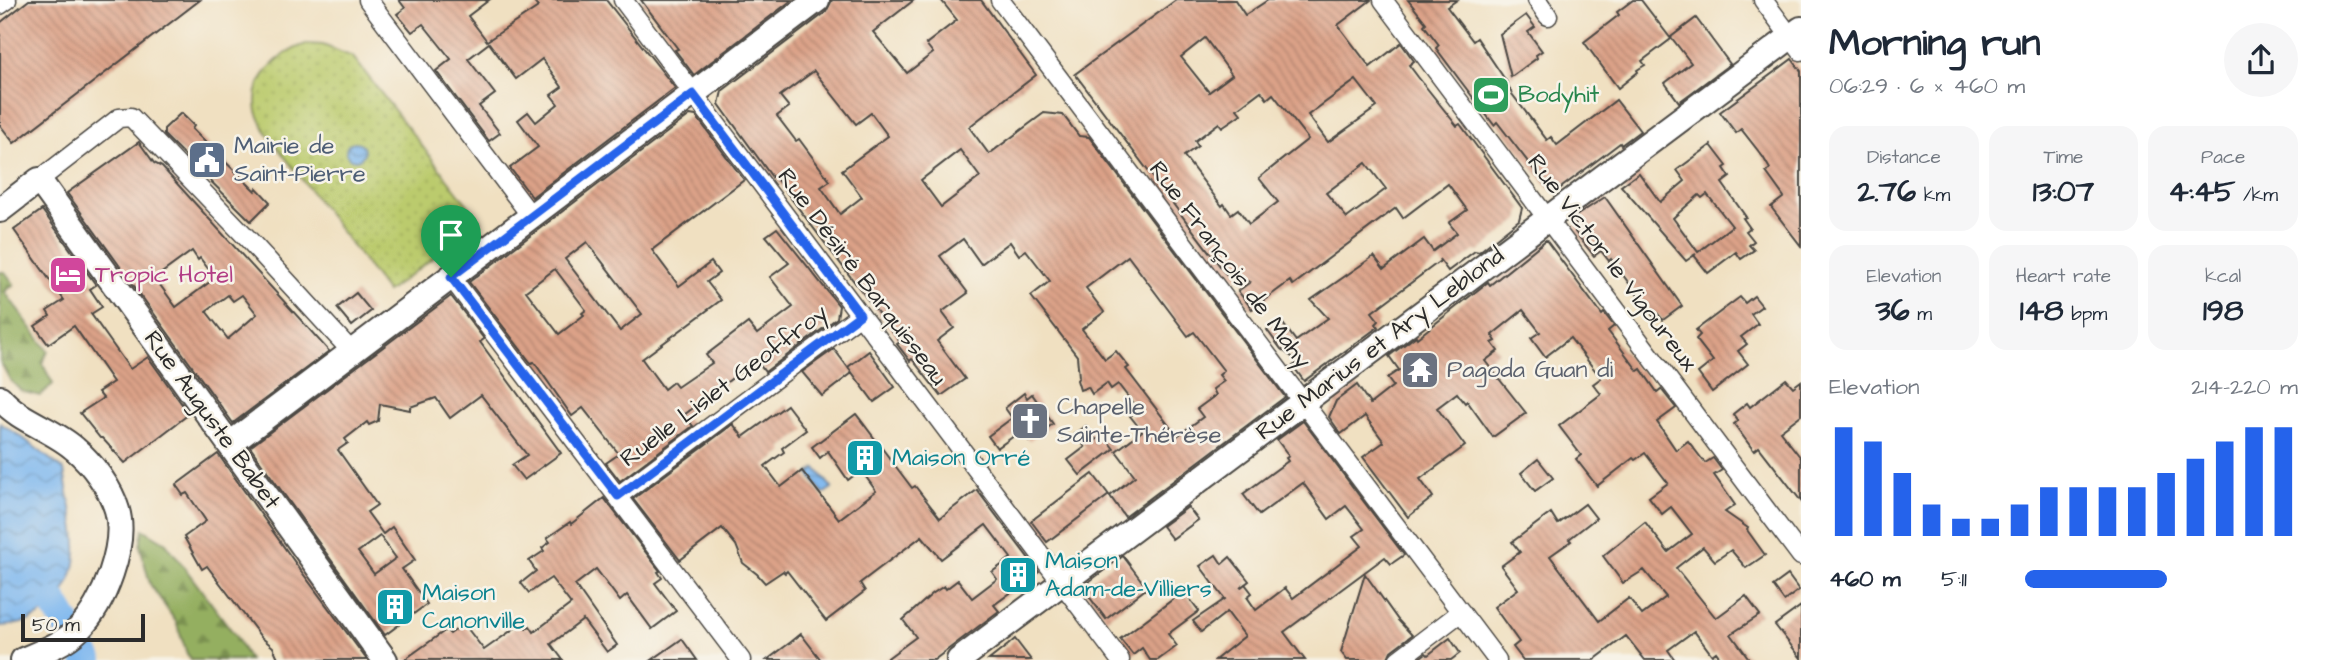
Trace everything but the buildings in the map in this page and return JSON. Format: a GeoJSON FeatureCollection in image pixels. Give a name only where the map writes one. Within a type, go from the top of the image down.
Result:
{"type":"FeatureCollection","features":[{"type":"Feature","properties":{"kind":"street"},"geometry":{"type":"LineString","coordinates":[[0,5],[7,0]]}},
{"type":"Feature","properties":{"kind":"street"},"geometry":{"type":"LineString","coordinates":[[368,0],[531,216]]}},
{"type":"Feature","properties":{"kind":"street","name":"Rue Désiré Barquisseau"},"geometry":{"type":"LineString","coordinates":[[623,0],[1120,660]]}},
{"type":"Feature","properties":{"kind":"street"},"geometry":{"type":"LineString","coordinates":[[230,444],[817,0]]}},
{"type":"Feature","properties":{"kind":"street","name":"Rue François de Mahy"},"geometry":{"type":"LineString","coordinates":[[1000,0],[1497,660]]}},
{"type":"Feature","properties":{"kind":"street","name":"Rue Victor le Vigoureux"},"geometry":{"type":"LineString","coordinates":[[1383,0],[1798,545]]}},
{"type":"Feature","properties":{"kind":"street"},"geometry":{"type":"LineString","coordinates":[[1537,0],[1548,16]]}},
{"type":"Feature","properties":{"kind":"street"},"geometry":{"type":"LineString","coordinates":[[1763,0],[1797,39]]}},
{"type":"Feature","properties":{"kind":"street","name":"Rue Marius et Ary Leblond"},"geometry":{"type":"LineString","coordinates":[[959,660],[1548,218],[1797,39]]}},
{"type":"Feature","properties":{"kind":"street"},"geometry":{"type":"LineString","coordinates":[[0,210],[120,118],[131,117],[352,352]]}},
{"type":"Feature","properties":{"kind":"street","name":"Rue Auguste Babet"},"geometry":{"type":"LineString","coordinates":[[39,180],[385,660]]}},
{"type":"Feature","properties":{"kind":"street"},"geometry":{"type":"LineString","coordinates":[[451,277],[741,660]]}},
{"type":"Feature","properties":{"kind":"street","name":"Ruelle Lislet Geoffroy"},"geometry":{"type":"LineString","coordinates":[[618,496],[860,315]]}},
{"type":"Feature","properties":{"kind":"street"},"geometry":{"type":"LineString","coordinates":[[0,398],[13,410],[76,449],[112,497],[119,524],[113,570],[101,599],[79,629],[54,646],[23,660]]}},
{"type":"Feature","properties":{"kind":"street"},"geometry":{"type":"LineString","coordinates":[[1398,660],[1461,612]]}},
{"type":"Feature","properties":{"kind":"green space"},"geometry":{"type":"Polygon","coordinates":[[[306,44],[323,45],[353,57],[481,222],[387,292],[266,132],[258,114],[256,99],[262,78],[277,60],[306,44]]]}},
{"type":"Feature","properties":{"kind":"green space"},"geometry":{"type":"Polygon","coordinates":[[[0,272],[5,272],[14,284],[5,292],[48,351],[42,363],[53,384],[40,396],[21,391],[10,380],[0,361],[0,272]]]}},
{"type":"Feature","properties":{"kind":"green space"},"geometry":{"type":"Polygon","coordinates":[[[143,529],[166,543],[235,635],[249,660],[192,660],[187,654],[176,622],[150,584],[140,546],[143,529]]]}},
{"type":"Feature","properties":{"kind":"water"},"geometry":{"type":"Polygon","coordinates":[[[355,142],[361,145],[364,151],[361,157],[355,160],[349,157],[346,151],[349,145],[355,142]]]}},
{"type":"Feature","properties":{"kind":"water"},"geometry":{"type":"Polygon","coordinates":[[[0,423],[64,470],[74,522],[76,556],[66,588],[54,604],[29,621],[0,626],[0,423]]]}},
{"type":"Feature","properties":{"kind":"water"},"geometry":{"type":"Polygon","coordinates":[[[816,468],[832,488],[823,494],[809,474],[816,468]]]}},
{"type":"Feature","properties":{"kind":"waterway"},"geometry":{"type":"LineString","coordinates":[[54,603],[88,660]]}},
{"type":"Feature","properties":{"kind":"place","name":"Bodyhit"},"geometry":{"type":"Point","coordinates":[1491,95]}},
{"type":"Feature","properties":{"kind":"place","name":"Mairie de Saint-Pierre"},"geometry":{"type":"Point","coordinates":[207,160]}},
{"type":"Feature","properties":{"kind":"place","name":"Tropic Hotel"},"geometry":{"type":"Point","coordinates":[68,275]}},
{"type":"Feature","properties":{"kind":"place","name":"Pagoda Guan di"},"geometry":{"type":"Point","coordinates":[1420,370]}},
{"type":"Feature","properties":{"kind":"place","name":"Chapelle Sainte-Thérèse"},"geometry":{"type":"Point","coordinates":[1030,421]}},
{"type":"Feature","properties":{"kind":"place","name":"Maison Orré"},"geometry":{"type":"Point","coordinates":[865,458]}},
{"type":"Feature","properties":{"kind":"place","name":"Maison Adam-de-Villiers"},"geometry":{"type":"Point","coordinates":[1018,575]}},
{"type":"Feature","properties":{"kind":"place","name":"Maison Canonville"},"geometry":{"type":"Point","coordinates":[395,607]}},
{"type":"Feature","properties":{"kind":"route"},"geometry":{"type":"LineString","coordinates":[[693,94],[860,315],[618,496],[451,277],[693,94]]}}]}
